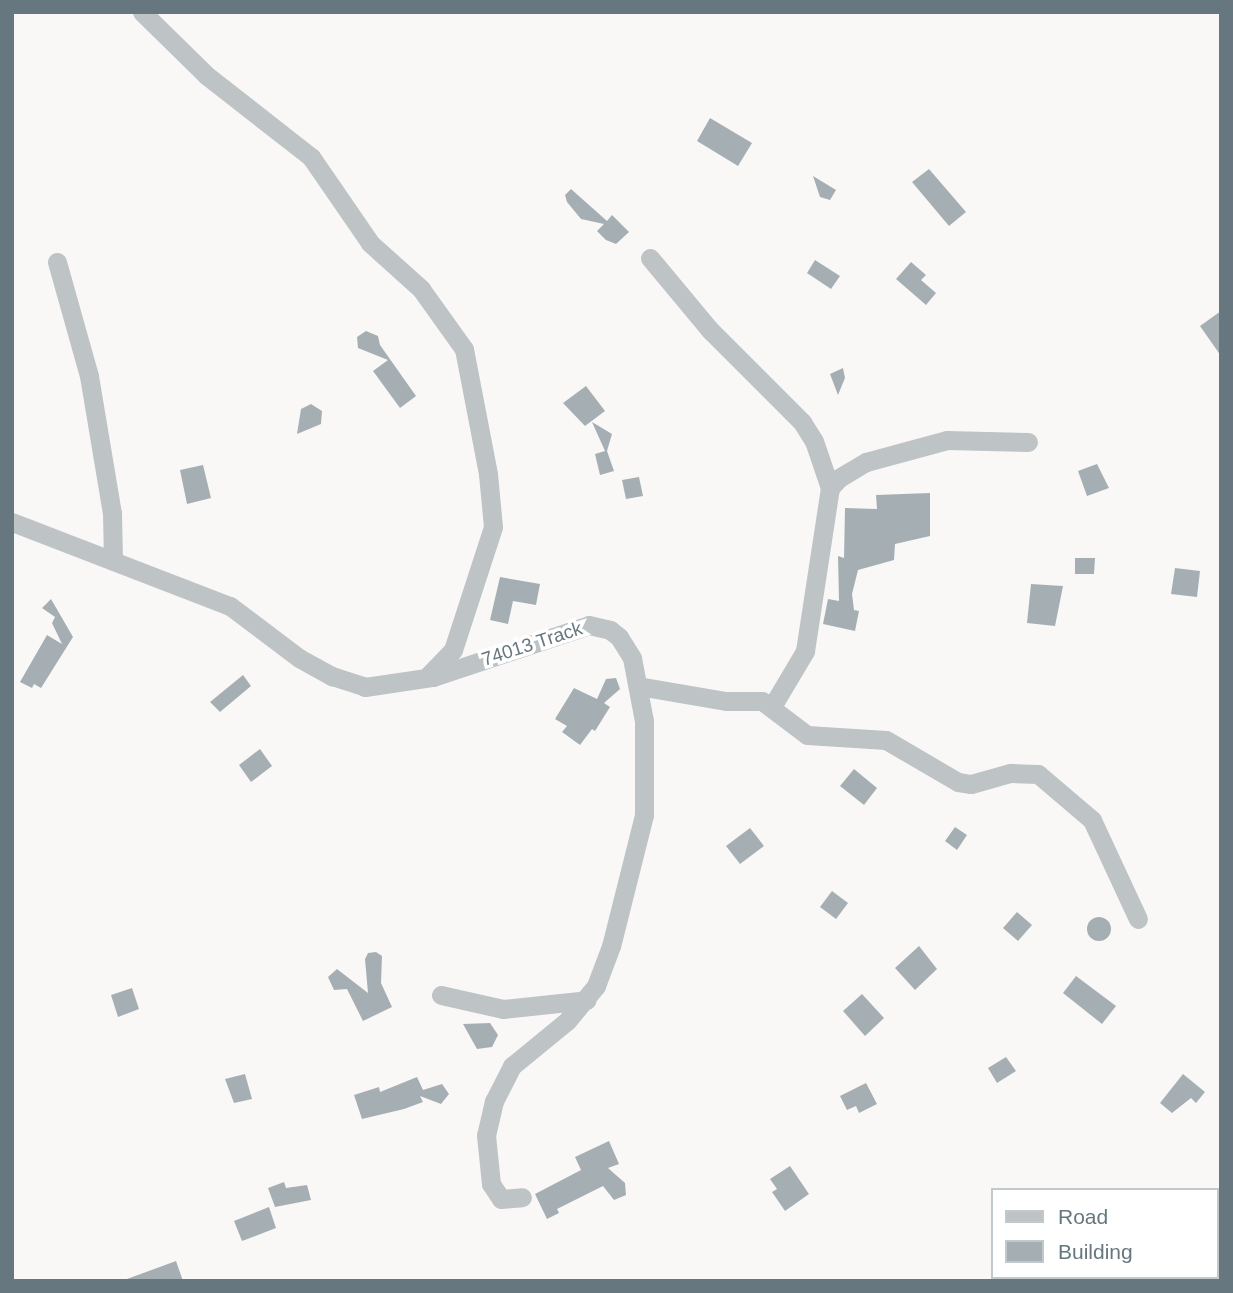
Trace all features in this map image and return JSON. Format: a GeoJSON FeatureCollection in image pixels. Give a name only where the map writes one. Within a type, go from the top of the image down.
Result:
{"type":"FeatureCollection","features":[{"type":"Feature","properties":{"kind":"street"},"geometry":{"type":"LineString","coordinates":[[142,12],[206,75],[311,157],[370,243],[421,289],[464,349],[486,461],[493,527],[453,650],[422,680]]}},
{"type":"Feature","properties":{"kind":"street"},"geometry":{"type":"LineString","coordinates":[[650,258],[710,330],[802,422],[814,441],[830,488],[805,651],[774,705]]}},
{"type":"Feature","properties":{"kind":"street"},"geometry":{"type":"LineString","coordinates":[[57,262],[89,376],[112,513],[113,561]]}},
{"type":"Feature","properties":{"kind":"street"},"geometry":{"type":"LineString","coordinates":[[830,488],[866,462],[913,447],[947,440],[1028,442]]}},
{"type":"Feature","properties":{"kind":"street","name":"74013 Track"},"geometry":{"type":"LineString","coordinates":[[12,522],[230,606],[331,676],[365,687],[422,680],[589,625],[610,629],[619,638],[632,657],[643,720],[644,815],[611,946],[587,1000],[521,1057],[495,1101],[486,1135],[491,1184],[501,1199],[522,1197]]}},
{"type":"Feature","properties":{"kind":"street"},"geometry":{"type":"LineString","coordinates":[[638,686],[774,705],[807,735],[886,740],[958,782],[1026,771],[1046,779],[1092,820],[1138,919]]}},
{"type":"Feature","properties":{"kind":"street"},"geometry":{"type":"LineString","coordinates":[[441,995],[503,1009],[587,1000]]}},
{"type":"Feature","properties":{"kind":"building"},"geometry":{"type":"Polygon","coordinates":[[[710,118],[752,143],[738,166],[697,141],[710,118]]]}},
{"type":"Feature","properties":{"kind":"building"},"geometry":{"type":"Polygon","coordinates":[[[929,169],[966,212],[949,226],[912,182],[929,169]]]}},
{"type":"Feature","properties":{"kind":"building"},"geometry":{"type":"Polygon","coordinates":[[[813,176],[836,190],[830,200],[820,197],[813,176]]]}},
{"type":"Feature","properties":{"kind":"building"},"geometry":{"type":"Polygon","coordinates":[[[571,189],[607,221],[612,215],[629,232],[616,244],[606,240],[597,231],[604,224],[581,219],[567,202],[565,195],[571,189]]]}},
{"type":"Feature","properties":{"kind":"building"},"geometry":{"type":"Polygon","coordinates":[[[815,260],[840,276],[831,289],[807,273],[815,260]]]}},
{"type":"Feature","properties":{"kind":"building"},"geometry":{"type":"Polygon","coordinates":[[[911,262],[926,275],[921,280],[936,293],[926,305],[896,279],[911,262]]]}},
{"type":"Feature","properties":{"kind":"building"},"geometry":{"type":"Polygon","coordinates":[[[1221,311],[1221,356],[1200,326],[1221,311]]]}},
{"type":"Feature","properties":{"kind":"building"},"geometry":{"type":"Polygon","coordinates":[[[366,331],[378,336],[380,345],[416,396],[400,408],[373,371],[388,360],[358,348],[357,337],[366,331]]]}},
{"type":"Feature","properties":{"kind":"building"},"geometry":{"type":"Polygon","coordinates":[[[843,368],[845,378],[838,395],[830,374],[843,368]]]}},
{"type":"Feature","properties":{"kind":"building"},"geometry":{"type":"Polygon","coordinates":[[[586,386],[605,411],[585,426],[563,403],[586,386]]]}},
{"type":"Feature","properties":{"kind":"building"},"geometry":{"type":"Polygon","coordinates":[[[311,404],[322,411],[321,424],[297,434],[301,409],[311,404]]]}},
{"type":"Feature","properties":{"kind":"building"},"geometry":{"type":"Polygon","coordinates":[[[592,422],[612,434],[607,451],[614,471],[600,475],[595,454],[605,451],[592,422]]]}},
{"type":"Feature","properties":{"kind":"building"},"geometry":{"type":"Polygon","coordinates":[[[1097,464],[1109,488],[1087,496],[1078,471],[1097,464]]]}},
{"type":"Feature","properties":{"kind":"building"},"geometry":{"type":"Polygon","coordinates":[[[203,465],[211,498],[187,504],[180,470],[203,465]]]}},
{"type":"Feature","properties":{"kind":"building"},"geometry":{"type":"Polygon","coordinates":[[[639,477],[643,496],[626,499],[622,480],[639,477]]]}},
{"type":"Feature","properties":{"kind":"building"},"geometry":{"type":"Polygon","coordinates":[[[930,493],[930,536],[895,544],[894,560],[858,570],[852,594],[854,610],[859,611],[855,631],[823,624],[828,599],[839,601],[838,556],[844,558],[845,508],[877,509],[876,495],[930,493]]]}},
{"type":"Feature","properties":{"kind":"building"},"geometry":{"type":"Polygon","coordinates":[[[1075,558],[1095,558],[1094,574],[1075,574],[1075,558]]]}},
{"type":"Feature","properties":{"kind":"building"},"geometry":{"type":"Polygon","coordinates":[[[1175,568],[1200,571],[1197,597],[1171,594],[1175,568]]]}},
{"type":"Feature","properties":{"kind":"building"},"geometry":{"type":"Polygon","coordinates":[[[500,577],[540,584],[536,605],[513,601],[508,624],[490,620],[500,577]]]}},
{"type":"Feature","properties":{"kind":"building"},"geometry":{"type":"Polygon","coordinates":[[[1031,584],[1063,586],[1055,626],[1027,623],[1031,584]]]}},
{"type":"Feature","properties":{"kind":"building"},"geometry":{"type":"Polygon","coordinates":[[[51,599],[73,637],[41,688],[34,684],[32,688],[20,682],[47,635],[62,644],[52,623],[55,617],[42,608],[51,599]]]}},
{"type":"Feature","properties":{"kind":"building"},"geometry":{"type":"Polygon","coordinates":[[[243,675],[251,686],[220,712],[210,702],[243,675]]]}},
{"type":"Feature","properties":{"kind":"building"},"geometry":{"type":"Polygon","coordinates":[[[616,678],[620,689],[604,703],[610,707],[595,731],[592,729],[580,745],[562,732],[567,726],[555,719],[574,688],[597,699],[606,679],[616,678]]]}},
{"type":"Feature","properties":{"kind":"building"},"geometry":{"type":"Polygon","coordinates":[[[260,749],[272,766],[251,782],[239,765],[260,749]]]}},
{"type":"Feature","properties":{"kind":"building"},"geometry":{"type":"Polygon","coordinates":[[[854,769],[877,788],[864,805],[840,786],[854,769]]]}},
{"type":"Feature","properties":{"kind":"building"},"geometry":{"type":"Polygon","coordinates":[[[955,827],[967,835],[957,850],[945,841],[955,827]]]}},
{"type":"Feature","properties":{"kind":"building"},"geometry":{"type":"Polygon","coordinates":[[[750,828],[764,846],[740,864],[726,846],[750,828]]]}},
{"type":"Feature","properties":{"kind":"building"},"geometry":{"type":"Polygon","coordinates":[[[832,891],[848,903],[836,919],[820,907],[832,891]]]}},
{"type":"Feature","properties":{"kind":"building"},"geometry":{"type":"Polygon","coordinates":[[[1017,912],[1032,925],[1018,941],[1003,928],[1017,912]]]}},
{"type":"Feature","properties":{"kind":"building"},"geometry":{"type":"Polygon","coordinates":[[[1099,917],[1110,924],[1111,929],[1104,940],[1099,941],[1088,934],[1087,929],[1094,918],[1099,917]]]}},
{"type":"Feature","properties":{"kind":"building"},"geometry":{"type":"Polygon","coordinates":[[[919,946],[937,969],[915,990],[895,968],[919,946]]]}},
{"type":"Feature","properties":{"kind":"building"},"geometry":{"type":"Polygon","coordinates":[[[376,952],[382,956],[381,983],[392,1007],[363,1021],[347,989],[334,990],[328,977],[337,969],[368,993],[365,959],[368,953],[376,952]]]}},
{"type":"Feature","properties":{"kind":"building"},"geometry":{"type":"Polygon","coordinates":[[[1076,976],[1116,1006],[1102,1024],[1063,993],[1076,976]]]}},
{"type":"Feature","properties":{"kind":"building"},"geometry":{"type":"Polygon","coordinates":[[[132,988],[139,1009],[118,1017],[111,995],[132,988]]]}},
{"type":"Feature","properties":{"kind":"building"},"geometry":{"type":"Polygon","coordinates":[[[862,994],[884,1018],[865,1036],[843,1011],[862,994]]]}},
{"type":"Feature","properties":{"kind":"building"},"geometry":{"type":"Polygon","coordinates":[[[490,1023],[498,1035],[492,1047],[477,1049],[463,1024],[490,1023]]]}},
{"type":"Feature","properties":{"kind":"building"},"geometry":{"type":"Polygon","coordinates":[[[1006,1057],[1016,1071],[997,1083],[988,1068],[1006,1057]]]}},
{"type":"Feature","properties":{"kind":"building"},"geometry":{"type":"Polygon","coordinates":[[[245,1074],[252,1099],[234,1103],[225,1079],[245,1074]]]}},
{"type":"Feature","properties":{"kind":"building"},"geometry":{"type":"Polygon","coordinates":[[[1183,1074],[1205,1092],[1196,1103],[1191,1098],[1172,1113],[1160,1103],[1183,1074]]]}},
{"type":"Feature","properties":{"kind":"building"},"geometry":{"type":"Polygon","coordinates":[[[417,1077],[423,1090],[442,1084],[449,1094],[441,1104],[420,1096],[423,1102],[362,1119],[354,1095],[379,1087],[380,1092],[417,1077]]]}},
{"type":"Feature","properties":{"kind":"building"},"geometry":{"type":"Polygon","coordinates":[[[866,1083],[877,1104],[859,1113],[856,1106],[847,1110],[840,1096],[866,1083]]]}},
{"type":"Feature","properties":{"kind":"building"},"geometry":{"type":"Polygon","coordinates":[[[609,1141],[619,1164],[608,1168],[625,1183],[626,1195],[614,1200],[603,1186],[557,1209],[559,1213],[547,1219],[535,1194],[581,1170],[575,1157],[609,1141]]]}},
{"type":"Feature","properties":{"kind":"building"},"geometry":{"type":"Polygon","coordinates":[[[790,1166],[809,1194],[785,1211],[772,1192],[777,1189],[770,1179],[790,1166]]]}},
{"type":"Feature","properties":{"kind":"building"},"geometry":{"type":"Polygon","coordinates":[[[284,1182],[286,1188],[307,1185],[311,1200],[275,1207],[268,1188],[284,1182]]]}},
{"type":"Feature","properties":{"kind":"building"},"geometry":{"type":"Polygon","coordinates":[[[269,1207],[276,1228],[242,1241],[234,1221],[269,1207]]]}},
{"type":"Feature","properties":{"kind":"building"},"geometry":{"type":"Polygon","coordinates":[[[176,1261],[183,1281],[127,1279],[176,1261]]]}}]}
